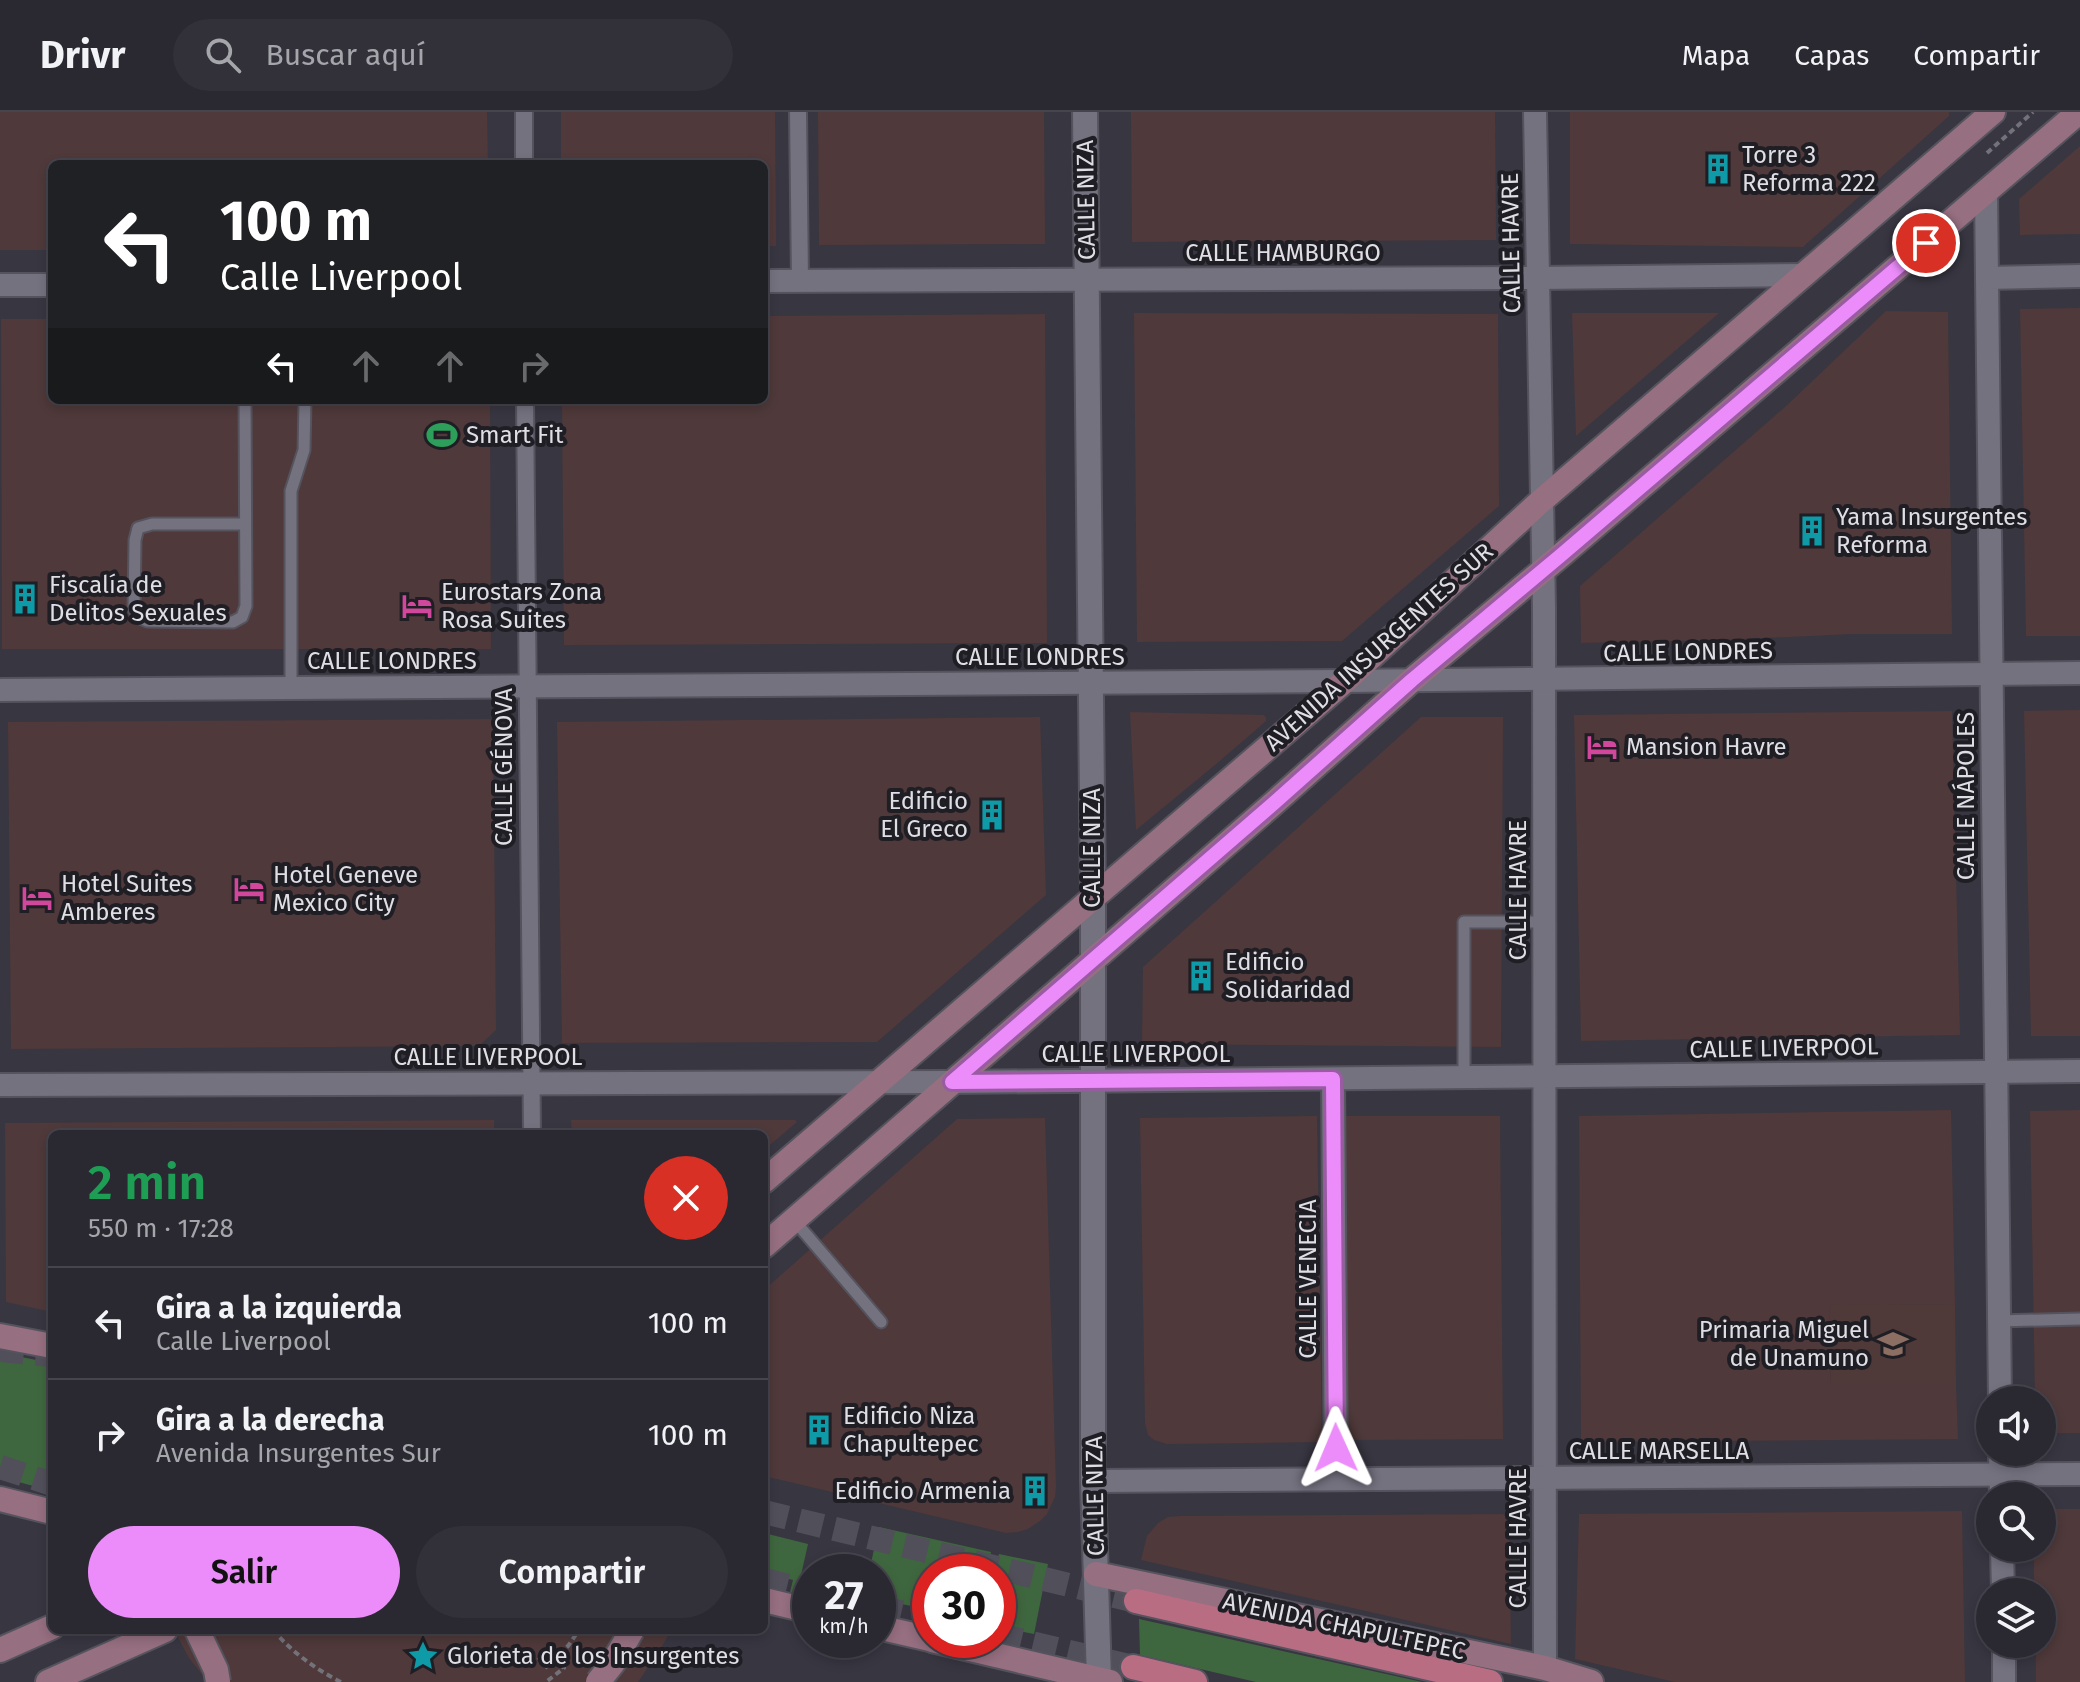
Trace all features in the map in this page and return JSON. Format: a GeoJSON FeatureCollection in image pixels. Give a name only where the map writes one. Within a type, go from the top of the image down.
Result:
{"type":"FeatureCollection","features":[{"type":"Feature","properties":{"kind":"main road","name":"AVENIDA INSURGENTES SUR"},"geometry":{"type":"LineString","coordinates":[[768,1243],[1412,680],[2079,112]]}},
{"type":"Feature","properties":{"kind":"main road","name":"AVENIDA INSURGENTES SUR"},"geometry":{"type":"LineString","coordinates":[[768,1178],[1345,681],[1541,501],[1990,114]]}},
{"type":"Feature","properties":{"kind":"main road"},"geometry":{"type":"LineString","coordinates":[[0,1336],[48,1345]]}},
{"type":"Feature","properties":{"kind":"main road"},"geometry":{"type":"LineString","coordinates":[[0,1499],[48,1511]]}},
{"type":"Feature","properties":{"kind":"main road","name":"AVENIDA CHAPULTEPEC"},"geometry":{"type":"LineString","coordinates":[[1096,1574],[1545,1668],[1591,1682]]}},
{"type":"Feature","properties":{"kind":"main road"},"geometry":{"type":"LineString","coordinates":[[768,1601],[792,1607]]}},
{"type":"Feature","properties":{"kind":"main road","name":"AVENIDA CHAPULTEPEC"},"geometry":{"type":"LineString","coordinates":[[1136,1601],[1490,1682]]}},
{"type":"Feature","properties":{"kind":"main road"},"geometry":{"type":"LineString","coordinates":[[0,1650],[48,1629]]}},
{"type":"Feature","properties":{"kind":"main road"},"geometry":{"type":"LineString","coordinates":[[48,1682],[156,1634]]}},
{"type":"Feature","properties":{"kind":"main road"},"geometry":{"type":"LineString","coordinates":[[199,1634],[216,1670],[218,1682]]}},
{"type":"Feature","properties":{"kind":"main road"},"geometry":{"type":"LineString","coordinates":[[598,1682],[630,1634]]}},
{"type":"Feature","properties":{"kind":"main road"},"geometry":{"type":"LineString","coordinates":[[1006,1658],[1102,1681]]}},
{"type":"Feature","properties":{"kind":"main road"},"geometry":{"type":"LineString","coordinates":[[1133,1667],[1195,1682]]}},
{"type":"Feature","properties":{"kind":"street"},"geometry":{"type":"LineString","coordinates":[[524,112],[524,160]]}},
{"type":"Feature","properties":{"kind":"street"},"geometry":{"type":"LineString","coordinates":[[798,112],[800,281]]}},
{"type":"Feature","properties":{"kind":"street","name":"CALLE NIZA"},"geometry":{"type":"LineString","coordinates":[[1085,112],[1093,896],[1093,1481],[1102,1681]]}},
{"type":"Feature","properties":{"kind":"street","name":"CALLE HAVRE"},"geometry":{"type":"LineString","coordinates":[[1535,112],[1544,679],[1545,1668]]}},
{"type":"Feature","properties":{"kind":"street","name":"CALLE NÁPOLES"},"geometry":{"type":"LineString","coordinates":[[1986,192],[2000,1386]]}},
{"type":"Feature","properties":{"kind":"street","name":"CALLE HAMBURGO"},"geometry":{"type":"LineString","coordinates":[[768,281],[1803,275]]}},
{"type":"Feature","properties":{"kind":"street"},"geometry":{"type":"LineString","coordinates":[[1987,278],[2080,276]]}},
{"type":"Feature","properties":{"kind":"street"},"geometry":{"type":"LineString","coordinates":[[0,285],[48,285]]}},
{"type":"Feature","properties":{"kind":"street","name":"CALLE GÉNOVA"},"geometry":{"type":"LineString","coordinates":[[525,404],[532,1130]]}},
{"type":"Feature","properties":{"kind":"street","name":"CALLE LONDRES"},"geometry":{"type":"LineString","coordinates":[[0,690],[2080,673]]}},
{"type":"Feature","properties":{"kind":"street","name":"CALLE LIVERPOOL"},"geometry":{"type":"LineString","coordinates":[[0,1085],[952,1082],[2080,1071]]}},
{"type":"Feature","properties":{"kind":"street","name":"CALLE VENECIA"},"geometry":{"type":"LineString","coordinates":[[1333,1079],[1336,1479]]}},
{"type":"Feature","properties":{"kind":"street","name":"CALLE MARSELLA"},"geometry":{"type":"LineString","coordinates":[[1093,1481],[2080,1474]]}},
{"type":"Feature","properties":{"kind":"street"},"geometry":{"type":"LineString","coordinates":[[2004,1658],[2004,1682]]}},
{"type":"Feature","properties":{"kind":"lane"},"geometry":{"type":"LineString","coordinates":[[245,404],[246,606],[242,617],[233,622],[147,621],[138,617],[134,608],[138,528],[152,524],[245,524]]}},
{"type":"Feature","properties":{"kind":"lane"},"geometry":{"type":"LineString","coordinates":[[291,688],[291,491],[304,450],[305,404]]}},
{"type":"Feature","properties":{"kind":"lane"},"geometry":{"type":"LineString","coordinates":[[1464,1077],[1464,922],[1544,922]]}},
{"type":"Feature","properties":{"kind":"lane"},"geometry":{"type":"LineString","coordinates":[[794,1220],[881,1322]]}},
{"type":"Feature","properties":{"kind":"lane"},"geometry":{"type":"LineString","coordinates":[[1998,1321],[2080,1319]]}},
{"type":"Feature","properties":{"kind":"path"},"geometry":{"type":"LineString","coordinates":[[1987,153],[2033,112]]}},
{"type":"Feature","properties":{"kind":"path"},"geometry":{"type":"LineString","coordinates":[[277,1634],[304,1659],[341,1682]]}},
{"type":"Feature","properties":{"kind":"path"},"geometry":{"type":"LineString","coordinates":[[545,1668],[576,1634]]}},
{"type":"Feature","properties":{"kind":"path"},"geometry":{"type":"LineString","coordinates":[[590,1634],[593,1637]]}},
{"type":"Feature","properties":{"kind":"path"},"geometry":{"type":"LineString","coordinates":[[538,1660],[547,1652],[564,1668],[546,1682]]}},
{"type":"Feature","properties":{"kind":"shaded area"},"geometry":{"type":"Polygon","coordinates":[[[0,112],[487,112],[488,160],[48,160],[48,250],[0,250],[0,112]]]}},
{"type":"Feature","properties":{"kind":"shaded area"},"geometry":{"type":"Polygon","coordinates":[[[561,112],[775,112],[776,246],[768,246],[768,160],[561,160],[561,112]]]}},
{"type":"Feature","properties":{"kind":"shaded area"},"geometry":{"type":"Polygon","coordinates":[[[818,112],[1044,112],[1045,244],[819,245],[818,112]]]}},
{"type":"Feature","properties":{"kind":"shaded area"},"geometry":{"type":"Polygon","coordinates":[[[1131,112],[1495,112],[1496,240],[1132,242],[1131,112]]]}},
{"type":"Feature","properties":{"kind":"shaded area"},"geometry":{"type":"Polygon","coordinates":[[[1570,112],[1949,112],[1949,116],[1803,247],[1570,244],[1570,112]]]}},
{"type":"Feature","properties":{"kind":"shaded area"},"geometry":{"type":"Polygon","coordinates":[[[2080,146],[2080,234],[2020,235],[2019,199],[2080,146]]]}},
{"type":"Feature","properties":{"kind":"shaded area"},"geometry":{"type":"Polygon","coordinates":[[[2080,308],[2080,636],[2026,636],[2020,309],[2080,308]]]}},
{"type":"Feature","properties":{"kind":"shaded area"},"geometry":{"type":"Polygon","coordinates":[[[1886,311],[1948,312],[1952,634],[1853,634],[1581,643],[1580,586],[1785,407],[1886,311]]]}},
{"type":"Feature","properties":{"kind":"shaded area"},"geometry":{"type":"Polygon","coordinates":[[[1134,313],[1498,314],[1499,506],[1342,641],[1137,642],[1134,313]]]}},
{"type":"Feature","properties":{"kind":"shaded area"},"geometry":{"type":"Polygon","coordinates":[[[1572,313],[1719,313],[1576,436],[1572,313]]]}},
{"type":"Feature","properties":{"kind":"shaded area"},"geometry":{"type":"Polygon","coordinates":[[[1045,314],[1047,643],[564,645],[562,404],[768,404],[768,316],[1045,314]]]}},
{"type":"Feature","properties":{"kind":"shaded area"},"geometry":{"type":"Polygon","coordinates":[[[1,319],[48,319],[48,404],[490,404],[491,649],[2,649],[1,319]]]}},
{"type":"Feature","properties":{"kind":"shaded area"},"geometry":{"type":"Polygon","coordinates":[[[2080,710],[2080,1036],[2031,1036],[2024,711],[2080,710]]]}},
{"type":"Feature","properties":{"kind":"shaded area"},"geometry":{"type":"Polygon","coordinates":[[[1952,711],[1960,1035],[1581,1041],[1574,715],[1952,711]]]}},
{"type":"Feature","properties":{"kind":"shaded area"},"geometry":{"type":"Polygon","coordinates":[[[1130,712],[1264,715],[1266,721],[1136,830],[1130,712]]]}},
{"type":"Feature","properties":{"kind":"shaded area"},"geometry":{"type":"Polygon","coordinates":[[[1040,717],[1046,895],[877,1042],[562,1043],[557,722],[1040,717]]]}},
{"type":"Feature","properties":{"kind":"shaded area"},"geometry":{"type":"Polygon","coordinates":[[[1421,717],[1503,717],[1501,1047],[1142,1044],[1143,967],[1421,717]]]}},
{"type":"Feature","properties":{"kind":"shaded area"},"geometry":{"type":"Polygon","coordinates":[[[493,719],[496,1030],[479,1046],[11,1049],[8,722],[493,719]]]}},
{"type":"Feature","properties":{"kind":"shaded area"},"geometry":{"type":"Polygon","coordinates":[[[1951,1110],[1955,1304],[1829,1306],[1831,1384],[1956,1384],[1958,1439],[1581,1442],[1579,1116],[1951,1110]]]}},
{"type":"Feature","properties":{"kind":"shaded area"},"geometry":{"type":"Polygon","coordinates":[[[2080,1110],[2080,1433],[2056,1433],[2056,1386],[2035,1386],[2030,1111],[2080,1110]]]}},
{"type":"Feature","properties":{"kind":"shaded area"},"geometry":{"type":"Polygon","coordinates":[[[1317,1116],[1322,1442],[1167,1444],[1154,1440],[1148,1435],[1145,1423],[1140,1118],[1317,1116]]]}},
{"type":"Feature","properties":{"kind":"shaded area"},"geometry":{"type":"Polygon","coordinates":[[[1345,1116],[1500,1116],[1503,1439],[1348,1440],[1345,1116]]]}},
{"type":"Feature","properties":{"kind":"shaded area"},"geometry":{"type":"Polygon","coordinates":[[[1045,1118],[1056,1487],[1047,1514],[1028,1529],[1018,1532],[1006,1533],[768,1477],[768,1286],[957,1119],[1045,1118]]]}},
{"type":"Feature","properties":{"kind":"shaded area"},"geometry":{"type":"Polygon","coordinates":[[[494,1120],[494,1130],[48,1130],[48,1311],[6,1302],[5,1123],[494,1120]]]}},
{"type":"Feature","properties":{"kind":"shaded area"},"geometry":{"type":"Polygon","coordinates":[[[571,1120],[797,1122],[768,1147],[768,1130],[572,1130],[571,1120]]]}},
{"type":"Feature","properties":{"kind":"shaded area","name":"Primaria Miguel de Unamuno"},"geometry":{"type":"Polygon","coordinates":[[[1955,1304],[1956,1384],[1831,1384],[1829,1305],[1955,1304]]]}},
{"type":"Feature","properties":{"kind":"shaded area"},"geometry":{"type":"Polygon","coordinates":[[[2056,1509],[2080,1509],[2080,1682],[2036,1682],[2036,1658],[2056,1658],[2056,1578],[2034,1578],[2034,1562],[2056,1562],[2056,1509]]]}},
{"type":"Feature","properties":{"kind":"shaded area"},"geometry":{"type":"Polygon","coordinates":[[[1962,1511],[1965,1682],[1675,1682],[1575,1659],[1579,1514],[1962,1511]]]}},
{"type":"Feature","properties":{"kind":"shaded area"},"geometry":{"type":"Polygon","coordinates":[[[1503,1514],[1509,1520],[1511,1644],[1141,1560],[1147,1536],[1168,1517],[1503,1514]]]}},
{"type":"Feature","properties":{"kind":"shaded area","name":"Glorieta de los Insurgentes"},"geometry":{"type":"Polygon","coordinates":[[[176,1634],[669,1634],[638,1682],[208,1682],[189,1658],[176,1634]]]}},
{"type":"Feature","properties":{"kind":"green space"},"geometry":{"type":"Polygon","coordinates":[[[0,1353],[48,1362],[48,1490],[0,1477],[0,1353]]]}},
{"type":"Feature","properties":{"kind":"green space"},"geometry":{"type":"Polygon","coordinates":[[[879,1527],[991,1552],[912,1554],[912,1606],[896,1603],[896,1554],[873,1554],[879,1527]]]}},
{"type":"Feature","properties":{"kind":"green space"},"geometry":{"type":"Polygon","coordinates":[[[768,1534],[808,1544],[806,1554],[792,1554],[792,1580],[768,1574],[768,1534]]]}},
{"type":"Feature","properties":{"kind":"green space"},"geometry":{"type":"Polygon","coordinates":[[[1016,1557],[1048,1564],[1034,1634],[1016,1630],[1016,1557]]]}},
{"type":"Feature","properties":{"kind":"green space"},"geometry":{"type":"Polygon","coordinates":[[[1139,1619],[1422,1682],[1256,1682],[1140,1655],[1139,1619]]]}},
{"type":"Feature","properties":{"kind":"tunnel"},"geometry":{"type":"LineString","coordinates":[[0,1350],[48,1355]]}},
{"type":"Feature","properties":{"kind":"tunnel"},"geometry":{"type":"LineString","coordinates":[[0,1467],[48,1483]]}},
{"type":"Feature","properties":{"kind":"tunnel"},"geometry":{"type":"LineString","coordinates":[[768,1513],[1136,1601]]}},
{"type":"Feature","properties":{"kind":"tunnel"},"geometry":{"type":"LineString","coordinates":[[768,1581],[792,1587]]}},
{"type":"Feature","properties":{"kind":"tunnel"},"geometry":{"type":"LineString","coordinates":[[896,1611],[912,1615]]}},
{"type":"Feature","properties":{"kind":"tunnel"},"geometry":{"type":"LineString","coordinates":[[1016,1639],[1133,1667]]}},
{"type":"Feature","properties":{"kind":"place","name":"Torre 3 Reforma 222"},"geometry":{"type":"Point","coordinates":[1718,169]}},
{"type":"Feature","properties":{"kind":"place","name":"Smart Fit"},"geometry":{"type":"Point","coordinates":[442,435]}},
{"type":"Feature","properties":{"kind":"place","name":"Yama Insurgentes Reforma"},"geometry":{"type":"Point","coordinates":[1812,531]}},
{"type":"Feature","properties":{"kind":"place","name":"Fiscalía de Delitos Sexuales"},"geometry":{"type":"Point","coordinates":[25,599]}},
{"type":"Feature","properties":{"kind":"place","name":"Eurostars Zona Rosa Suites"},"geometry":{"type":"Point","coordinates":[417,606]}},
{"type":"Feature","properties":{"kind":"place","name":"Mansion Havre"},"geometry":{"type":"Point","coordinates":[1602,747]}},
{"type":"Feature","properties":{"kind":"place","name":"Edificio El Greco"},"geometry":{"type":"Point","coordinates":[992,815]}},
{"type":"Feature","properties":{"kind":"place","name":"Hotel Geneve Mexico City"},"geometry":{"type":"Point","coordinates":[249,889]}},
{"type":"Feature","properties":{"kind":"place","name":"Hotel Suites Amberes"},"geometry":{"type":"Point","coordinates":[37,898]}},
{"type":"Feature","properties":{"kind":"place","name":"Edificio Solidaridad"},"geometry":{"type":"Point","coordinates":[1201,976]}},
{"type":"Feature","properties":{"kind":"place","name":"Primaria Miguel de Unamuno"},"geometry":{"type":"Point","coordinates":[1893,1344]}},
{"type":"Feature","properties":{"kind":"place","name":"Edificio Niza Chapultepec"},"geometry":{"type":"Point","coordinates":[819,1430]}},
{"type":"Feature","properties":{"kind":"place","name":"Edificio Armenia"},"geometry":{"type":"Point","coordinates":[1035,1491]}},
{"type":"Feature","properties":{"kind":"place","name":"Glorieta de los Insurgentes"},"geometry":{"type":"Point","coordinates":[423,1656]}},
{"type":"Feature","properties":{"kind":"route"},"geometry":{"type":"LineString","coordinates":[[1336,1448],[1333,1079],[952,1082],[1412,680],[1926,243]]}}]}
